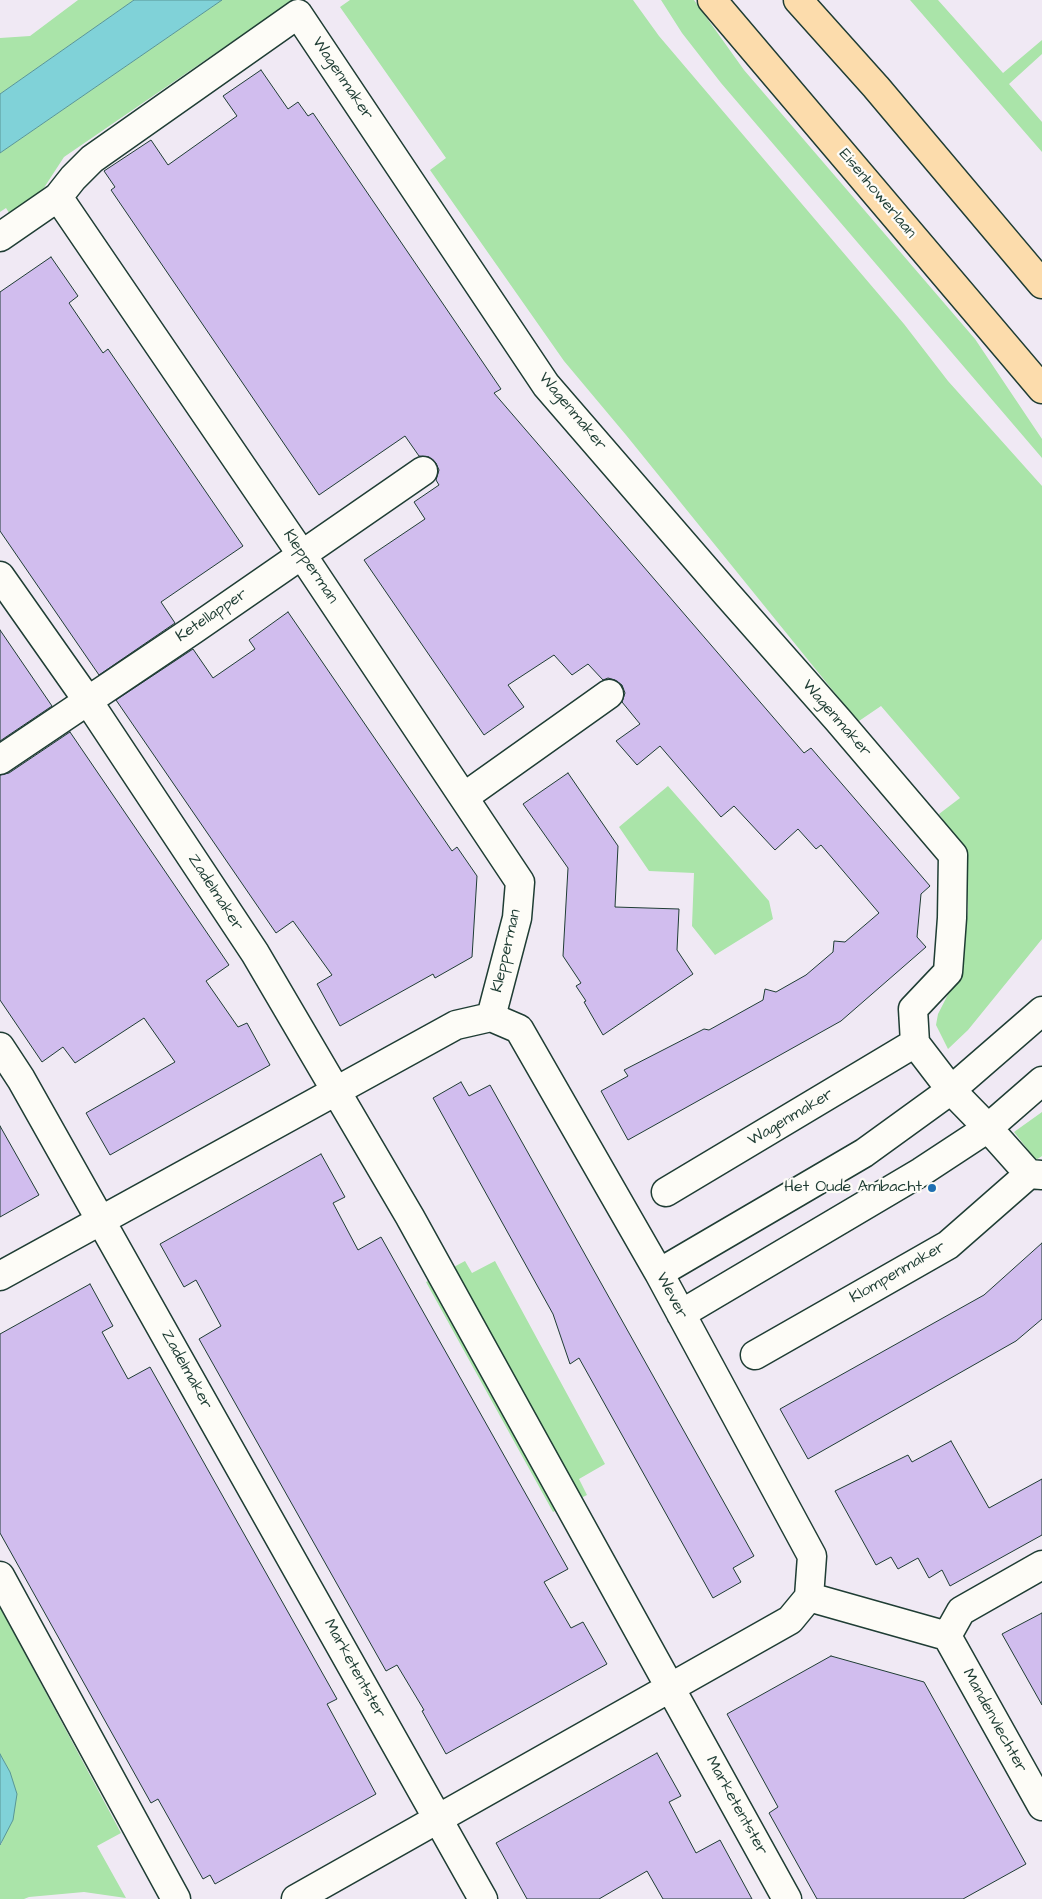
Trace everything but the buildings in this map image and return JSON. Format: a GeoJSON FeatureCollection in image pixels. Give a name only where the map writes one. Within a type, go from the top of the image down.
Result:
{"type":"FeatureCollection","features":[{"type":"Feature","properties":{"kind":"main road","name":"Eisenhowerlaan"},"geometry":{"type":"LineString","coordinates":[[712,0],[1042,388]]}},
{"type":"Feature","properties":{"kind":"main road"},"geometry":{"type":"LineString","coordinates":[[798,0],[876,86],[1042,284]]}},
{"type":"Feature","properties":{"kind":"street","name":"Wagenmaker"},"geometry":{"type":"LineString","coordinates":[[58,197],[92,159],[298,14],[546,385],[953,855],[952,918],[948,972],[913,1009],[915,1043],[666,1192]]}},
{"type":"Feature","properties":{"kind":"street"},"geometry":{"type":"LineString","coordinates":[[0,237],[58,197]]}},
{"type":"Feature","properties":{"kind":"street","name":"Klepperman"},"geometry":{"type":"LineString","coordinates":[[58,197],[302,555],[520,882],[517,918],[491,1017]]}},
{"type":"Feature","properties":{"kind":"street","name":"Ketellapper"},"geometry":{"type":"LineString","coordinates":[[0,760],[193,630],[423,471]]}},
{"type":"Feature","properties":{"kind":"street"},"geometry":{"type":"LineString","coordinates":[[0,576],[88,701]]}},
{"type":"Feature","properties":{"kind":"street"},"geometry":{"type":"LineString","coordinates":[[464,797],[609,694]]}},
{"type":"Feature","properties":{"kind":"street","name":"Zadelmaker"},"geometry":{"type":"LineString","coordinates":[[88,701],[255,953],[410,1217],[505,1388]]}},
{"type":"Feature","properties":{"kind":"street"},"geometry":{"type":"LineString","coordinates":[[660,1273],[864,1153],[951,1090],[1042,1012]]}},
{"type":"Feature","properties":{"kind":"street"},"geometry":{"type":"LineString","coordinates":[[0,1276],[456,1025],[491,1017]]}},
{"type":"Feature","properties":{"kind":"street","name":"Wever"},"geometry":{"type":"LineString","coordinates":[[491,1017],[519,1028],[660,1273],[812,1556],[809,1598]]}},
{"type":"Feature","properties":{"kind":"street"},"geometry":{"type":"LineString","coordinates":[[915,1043],[951,1090]]}},
{"type":"Feature","properties":{"kind":"street","name":"Zadelmaker"},"geometry":{"type":"LineString","coordinates":[[0,1047],[21,1079],[270,1520]]}},
{"type":"Feature","properties":{"kind":"street"},"geometry":{"type":"LineString","coordinates":[[681,1314],[921,1172],[988,1128],[1042,1081]]}},
{"type":"Feature","properties":{"kind":"street","name":"Klompenmaker"},"geometry":{"type":"LineString","coordinates":[[754,1355],[948,1245],[1035,1174],[951,1090]]}},
{"type":"Feature","properties":{"kind":"street","name":"Marketentster"},"geometry":{"type":"LineString","coordinates":[[505,1388],[787,1899]]}},
{"type":"Feature","properties":{"kind":"street","name":"Marketentster"},"geometry":{"type":"LineString","coordinates":[[270,1520],[483,1899]]}},
{"type":"Feature","properties":{"kind":"street"},"geometry":{"type":"LineString","coordinates":[[296,1899],[790,1620],[809,1598],[947,1636],[961,1611],[1042,1565]]}},
{"type":"Feature","properties":{"kind":"street"},"geometry":{"type":"LineString","coordinates":[[0,1576],[176,1899]]}},
{"type":"Feature","properties":{"kind":"street","name":"Mandenvlechter"},"geometry":{"type":"LineString","coordinates":[[947,1636],[1042,1806]]}},
{"type":"Feature","properties":{"kind":"green space"},"geometry":{"type":"Polygon","coordinates":[[[78,0],[134,0],[0,94],[0,38],[30,36],[78,0]]]}},
{"type":"Feature","properties":{"kind":"green space"},"geometry":{"type":"Polygon","coordinates":[[[222,0],[293,0],[64,157],[38,197],[11,216],[6,208],[0,212],[0,153],[222,0]]]}},
{"type":"Feature","properties":{"kind":"green space"},"geometry":{"type":"Polygon","coordinates":[[[350,0],[633,0],[659,36],[904,324],[948,381],[1042,486],[1042,939],[968,1030],[948,1049],[936,1025],[938,1014],[962,967],[968,909],[965,854],[939,814],[960,798],[881,706],[859,721],[847,708],[564,361],[430,170],[446,158],[340,7],[350,0]]]}},
{"type":"Feature","properties":{"kind":"green space"},"geometry":{"type":"Polygon","coordinates":[[[661,0],[694,0],[744,70],[975,339],[1042,439],[1042,458],[721,83],[682,33],[661,0]]]}},
{"type":"Feature","properties":{"kind":"green space"},"geometry":{"type":"Polygon","coordinates":[[[910,0],[938,0],[1003,73],[1042,40],[1042,54],[1009,84],[1042,122],[1042,152],[910,0]]]}},
{"type":"Feature","properties":{"kind":"green space"},"geometry":{"type":"Polygon","coordinates":[[[668,786],[769,901],[773,919],[715,955],[692,926],[694,873],[649,871],[619,827],[668,786]]]}},
{"type":"Feature","properties":{"kind":"green space"},"geometry":{"type":"Polygon","coordinates":[[[1042,1112],[1042,1156],[1036,1160],[1014,1132],[1042,1112]]]}},
{"type":"Feature","properties":{"kind":"green space"},"geometry":{"type":"Polygon","coordinates":[[[465,1261],[472,1273],[495,1261],[605,1464],[579,1479],[587,1495],[553,1512],[426,1282],[465,1261]]]}},
{"type":"Feature","properties":{"kind":"green space"},"geometry":{"type":"Polygon","coordinates":[[[0,1607],[121,1833],[97,1846],[126,1898],[84,1892],[24,1899],[0,1899],[0,1845],[2,1843],[10,1772],[0,1754],[0,1607]]]}},
{"type":"Feature","properties":{"kind":"water"},"geometry":{"type":"Polygon","coordinates":[[[134,0],[222,0],[0,153],[0,94],[134,0]]]}},
{"type":"Feature","properties":{"kind":"water"},"geometry":{"type":"Polygon","coordinates":[[[0,1754],[10,1772],[17,1794],[13,1820],[0,1845],[0,1754]]]}},
{"type":"Feature","properties":{"kind":"place","name":"Het Oude Ambacht"},"geometry":{"type":"Point","coordinates":[932,1188]}}]}
